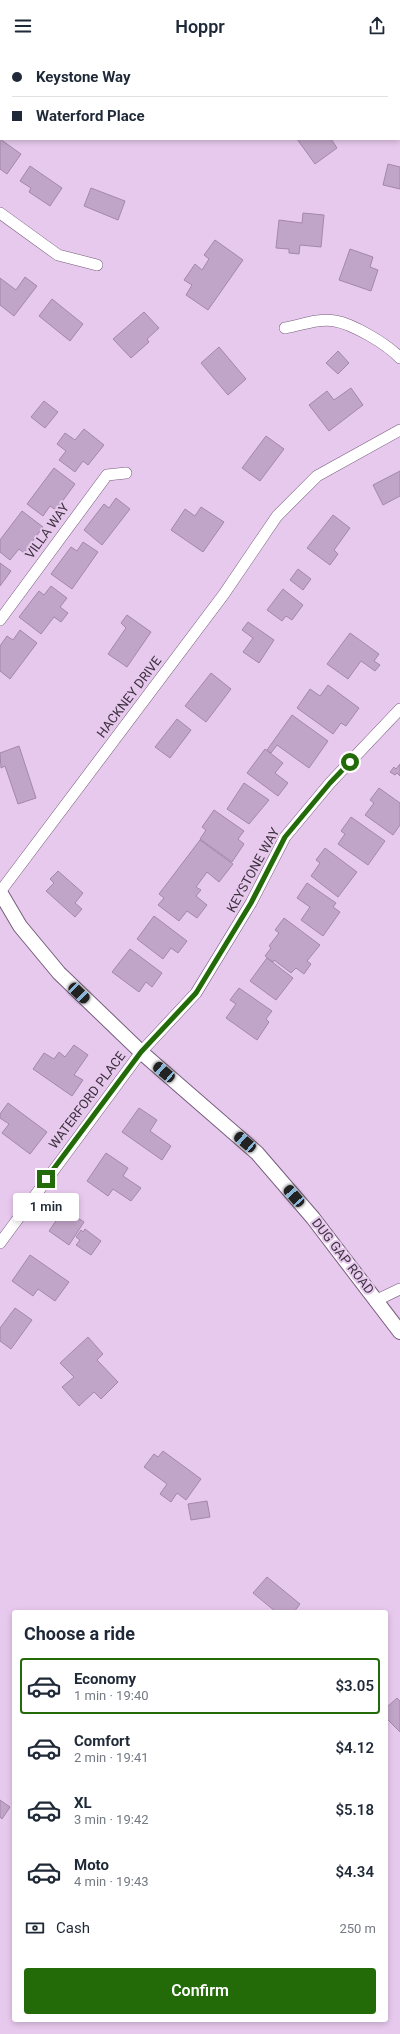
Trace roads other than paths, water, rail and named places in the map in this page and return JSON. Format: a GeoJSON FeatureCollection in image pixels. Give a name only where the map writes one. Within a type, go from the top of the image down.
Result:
{"type":"FeatureCollection","features":[{"type":"Feature","properties":{"kind":"street"},"geometry":{"type":"LineString","coordinates":[[0,213],[58,255],[97,265]]}},
{"type":"Feature","properties":{"kind":"street"},"geometry":{"type":"LineString","coordinates":[[285,328],[320,321],[335,321],[366,335],[392,350],[400,358]]}},
{"type":"Feature","properties":{"kind":"street","name":"HACKNEY DRIVE"},"geometry":{"type":"LineString","coordinates":[[0,892],[224,594],[277,516],[317,476],[400,430]]}},
{"type":"Feature","properties":{"kind":"street","name":"VILLA WAY"},"geometry":{"type":"LineString","coordinates":[[0,620],[107,475],[126,473]]}},
{"type":"Feature","properties":{"kind":"street","name":"KEYSTONE WAY"},"geometry":{"type":"LineString","coordinates":[[141,1052],[170,1023],[200,987],[251,903],[285,837],[330,783],[400,709]]}},
{"type":"Feature","properties":{"kind":"street","name":"DUG GAP ROAD"},"geometry":{"type":"LineString","coordinates":[[0,892],[20,926],[59,973],[141,1052],[257,1152],[313,1218],[400,1332]]}},
{"type":"Feature","properties":{"kind":"street","name":"WATERFORD PLACE"},"geometry":{"type":"LineString","coordinates":[[0,1243],[141,1052]]}},
{"type":"Feature","properties":{"kind":"street"},"geometry":{"type":"LineString","coordinates":[[377,1300],[400,1289]]}}]}
